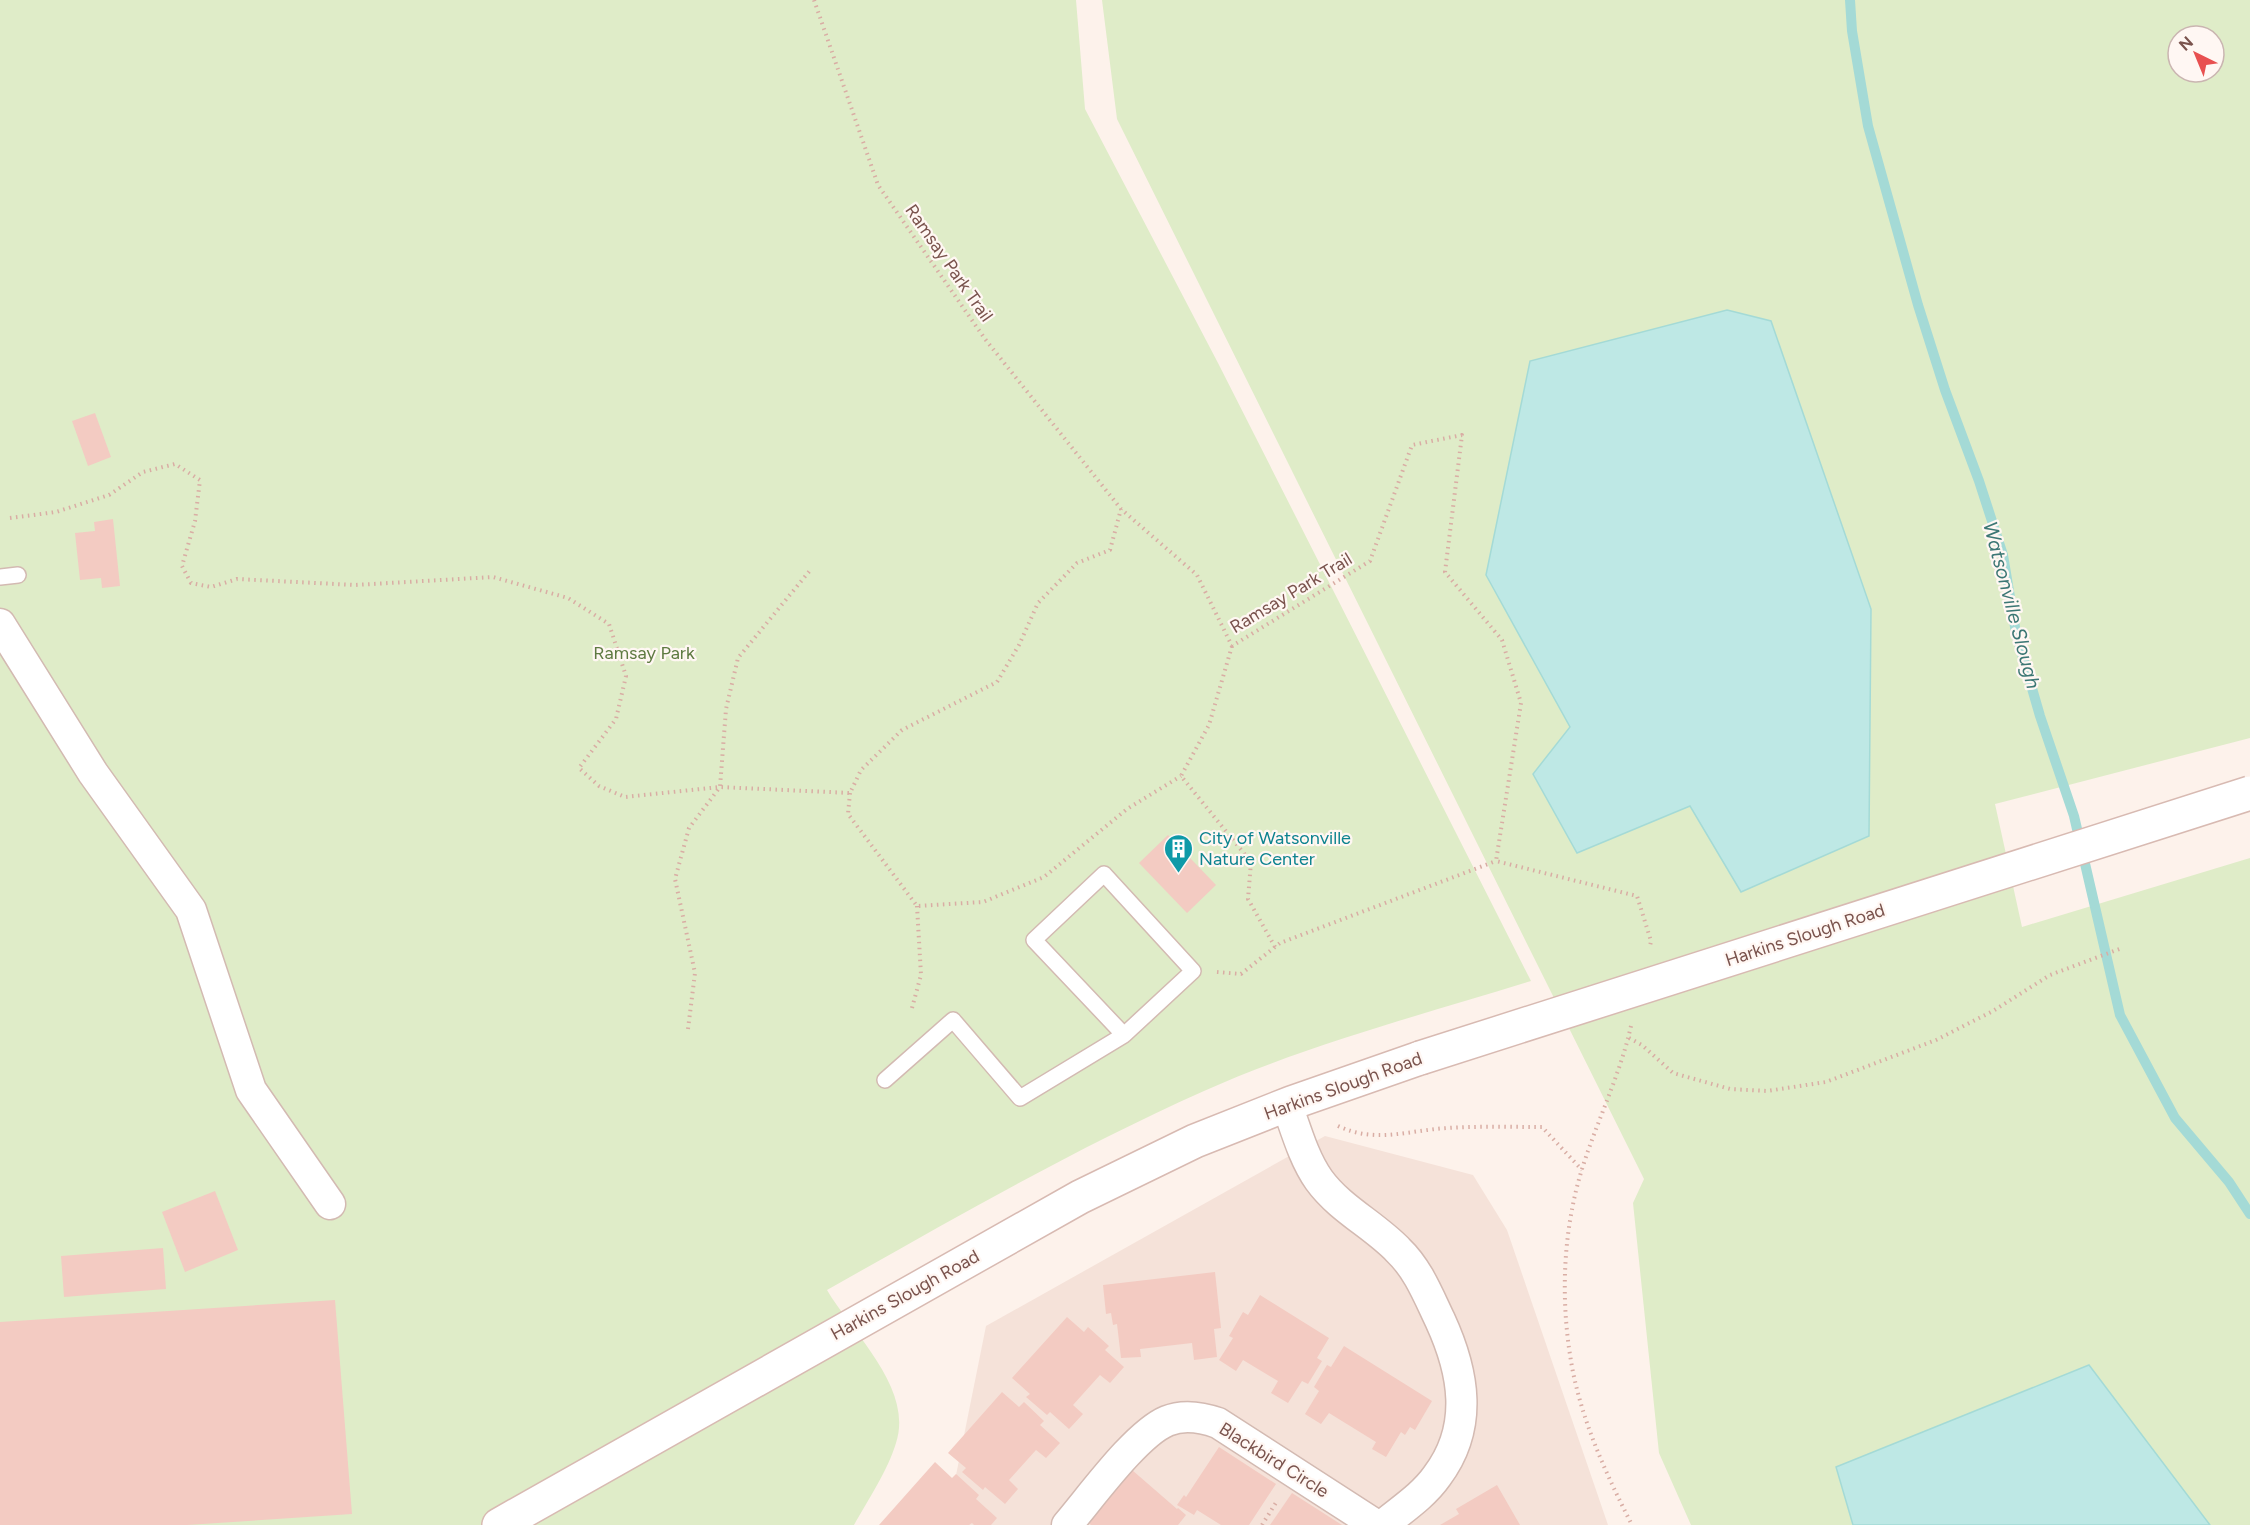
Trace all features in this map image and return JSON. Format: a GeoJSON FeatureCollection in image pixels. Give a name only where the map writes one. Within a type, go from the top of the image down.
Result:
{"type":"FeatureCollection","features":[{"type":"Feature","properties":{"kind":"main road","name":"Harkins Slough Road"},"geometry":{"type":"LineString","coordinates":[[499,1525],[1080,1197],[1195,1141],[1289,1104],[1420,1058],[2250,793]]}},
{"type":"Feature","properties":{"kind":"street"},"geometry":{"type":"LineString","coordinates":[[0,624],[93,774],[191,910],[251,1090],[330,1204]]}},
{"type":"Feature","properties":{"kind":"street"},"geometry":{"type":"LineString","coordinates":[[1289,1104],[1308,1161],[1320,1182],[1340,1202],[1397,1248],[1413,1268],[1445,1332],[1458,1365],[1462,1393],[1461,1414],[1456,1438],[1448,1459],[1427,1488],[1383,1525]]}},
{"type":"Feature","properties":{"kind":"street","name":"Blackbird Circle"},"geometry":{"type":"LineString","coordinates":[[1067,1525],[1142,1438],[1169,1420],[1185,1417],[1201,1417],[1218,1423],[1376,1525]]}},
{"type":"Feature","properties":{"kind":"lane"},"geometry":{"type":"LineString","coordinates":[[0,577],[18,575]]}},
{"type":"Feature","properties":{"kind":"lane"},"geometry":{"type":"LineString","coordinates":[[885,1080],[953,1020],[1020,1098],[1124,1035],[1193,971],[1104,874],[1034,940],[1124,1035]]}},
{"type":"Feature","properties":{"kind":"path","name":"Ramsay Park Trail"},"geometry":{"type":"LineString","coordinates":[[814,0],[878,185],[985,339],[1121,509],[1197,575],[1232,646],[1370,561],[1412,445],[1462,435],[1445,572],[1502,640],[1521,703],[1496,861]]}},
{"type":"Feature","properties":{"kind":"path"},"geometry":{"type":"LineString","coordinates":[[10,518],[56,512],[109,495],[143,472],[175,464],[200,480],[195,521],[182,566],[191,583],[211,587],[237,579],[355,585],[493,577],[568,598],[609,624],[626,676],[616,719],[579,768],[599,786],[625,797],[720,788],[850,794]]}},
{"type":"Feature","properties":{"kind":"path"},"geometry":{"type":"LineString","coordinates":[[912,1008],[921,975],[917,906],[848,814],[850,794],[861,770],[902,730],[997,682],[1019,645],[1038,603],[1077,563],[1110,550],[1121,509]]}},
{"type":"Feature","properties":{"kind":"path"},"geometry":{"type":"LineString","coordinates":[[688,1029],[695,973],[675,879],[689,828],[720,788],[726,709],[738,658],[812,568]]}},
{"type":"Feature","properties":{"kind":"path"},"geometry":{"type":"LineString","coordinates":[[917,906],[983,902],[1044,877],[1127,809],[1181,776],[1209,725],[1232,646]]}},
{"type":"Feature","properties":{"kind":"path"},"geometry":{"type":"LineString","coordinates":[[1181,776],[1251,862],[1248,899],[1275,947]]}},
{"type":"Feature","properties":{"kind":"path"},"geometry":{"type":"LineString","coordinates":[[1193,971],[1241,974],[1280,943],[1496,861],[1637,896],[1651,941],[1649,952]]}},
{"type":"Feature","properties":{"kind":"path"},"geometry":{"type":"LineString","coordinates":[[1629,1038],[1642,1045],[1673,1073],[1730,1089],[1767,1091],[1826,1082],[1936,1040],[1993,1011],[2050,975],[2122,948]]}},
{"type":"Feature","properties":{"kind":"path"},"geometry":{"type":"LineString","coordinates":[[1632,1525],[1608,1478],[1591,1434],[1573,1372],[1564,1267],[1569,1221],[1582,1170],[1629,1038],[1634,1016]]}},
{"type":"Feature","properties":{"kind":"path"},"geometry":{"type":"LineString","coordinates":[[1289,1104],[1351,1132],[1391,1136],[1446,1128],[1542,1127],[1582,1170]]}},
{"type":"Feature","properties":{"kind":"shaded area"},"geometry":{"type":"Polygon","coordinates":[[[1325,1136],[1473,1175],[1507,1230],[1608,1525],[946,1525],[986,1326],[1325,1136]]]}},
{"type":"Feature","properties":{"kind":"green space","name":"Ramsay Park"},"geometry":{"type":"Polygon","coordinates":[[[0,0],[1076,0],[1085,109],[1218,363],[1531,981],[1325,1045],[1204,1091],[1060,1161],[827,1290],[878,1362],[889,1382],[896,1402],[899,1422],[896,1443],[888,1464],[854,1525],[0,1525],[0,0]]]}},
{"type":"Feature","properties":{"kind":"green space"},"geometry":{"type":"Polygon","coordinates":[[[1102,0],[2250,0],[2250,738],[1995,804],[2022,927],[2250,858],[2250,1525],[1691,1525],[1659,1453],[1633,1203],[1644,1179],[1117,119],[1102,0]]]}},
{"type":"Feature","properties":{"kind":"water"},"geometry":{"type":"Polygon","coordinates":[[[1727,310],[1771,321],[1871,609],[1869,836],[1741,892],[1690,806],[1577,853],[1533,774],[1570,727],[1486,575],[1530,361],[1727,310]]]}},
{"type":"Feature","properties":{"kind":"water"},"geometry":{"type":"Polygon","coordinates":[[[2089,1365],[2210,1525],[1853,1525],[1836,1467],[2089,1365]]]}},
{"type":"Feature","properties":{"kind":"building"},"geometry":{"type":"Polygon","coordinates":[[[95,413],[111,457],[88,466],[72,421],[95,413]]]}},
{"type":"Feature","properties":{"kind":"building"},"geometry":{"type":"Polygon","coordinates":[[[113,519],[120,586],[102,588],[101,578],[80,580],[75,533],[95,531],[94,522],[113,519]]]}},
{"type":"Feature","properties":{"kind":"building","name":"City of Watsonville Nature Center"},"geometry":{"type":"Polygon","coordinates":[[[1168,835],[1216,885],[1187,913],[1139,863],[1168,835]]]}},
{"type":"Feature","properties":{"kind":"building"},"geometry":{"type":"Polygon","coordinates":[[[215,1191],[238,1250],[185,1272],[162,1212],[215,1191]]]}},
{"type":"Feature","properties":{"kind":"building"},"geometry":{"type":"Polygon","coordinates":[[[163,1248],[166,1289],[64,1297],[61,1256],[163,1248]]]}},
{"type":"Feature","properties":{"kind":"building"},"geometry":{"type":"Polygon","coordinates":[[[1215,1272],[1221,1328],[1214,1329],[1217,1357],[1194,1360],[1192,1343],[1140,1349],[1141,1357],[1121,1358],[1117,1324],[1113,1325],[1111,1313],[1106,1314],[1103,1285],[1215,1272]]]}},
{"type":"Feature","properties":{"kind":"building"},"geometry":{"type":"Polygon","coordinates":[[[1260,1295],[1329,1338],[1317,1358],[1322,1361],[1308,1384],[1302,1381],[1288,1403],[1271,1393],[1278,1381],[1243,1360],[1236,1371],[1219,1360],[1233,1338],[1229,1336],[1243,1312],[1248,1315],[1260,1295]]]}},
{"type":"Feature","properties":{"kind":"building"},"geometry":{"type":"Polygon","coordinates":[[[335,1300],[352,1514],[187,1525],[0,1525],[0,1322],[335,1300]]]}},
{"type":"Feature","properties":{"kind":"building"},"geometry":{"type":"Polygon","coordinates":[[[1067,1317],[1084,1332],[1088,1327],[1109,1346],[1105,1350],[1124,1367],[1110,1383],[1100,1375],[1073,1405],[1083,1414],[1069,1429],[1050,1412],[1047,1415],[1026,1397],[1030,1394],[1012,1378],[1067,1317]]]}},
{"type":"Feature","properties":{"kind":"building"},"geometry":{"type":"Polygon","coordinates":[[[1344,1346],[1432,1401],[1415,1430],[1410,1427],[1405,1435],[1401,1432],[1386,1457],[1372,1449],[1376,1442],[1329,1413],[1321,1424],[1305,1414],[1319,1391],[1314,1387],[1327,1365],[1331,1367],[1344,1346]]]}},
{"type":"Feature","properties":{"kind":"building"},"geometry":{"type":"Polygon","coordinates":[[[1002,1392],[1019,1407],[1024,1402],[1044,1421],[1040,1425],[1060,1443],[1046,1458],[1036,1450],[1009,1480],[1018,1489],[1005,1504],[985,1487],[983,1490],[962,1472],[966,1468],[948,1453],[1002,1392]]]}},
{"type":"Feature","properties":{"kind":"building"},"geometry":{"type":"Polygon","coordinates":[[[1219,1447],[1276,1484],[1249,1525],[1221,1525],[1197,1510],[1194,1515],[1177,1505],[1184,1495],[1186,1497],[1219,1447]]]}},
{"type":"Feature","properties":{"kind":"building"},"geometry":{"type":"Polygon","coordinates":[[[935,1462],[952,1478],[956,1474],[979,1495],[976,1499],[997,1518],[991,1525],[972,1523],[969,1525],[879,1525],[935,1462]]]}},
{"type":"Feature","properties":{"kind":"building"},"geometry":{"type":"Polygon","coordinates":[[[1132,1470],[1186,1515],[1178,1525],[1091,1525],[1087,1522],[1132,1470]]]}},
{"type":"Feature","properties":{"kind":"building"},"geometry":{"type":"Polygon","coordinates":[[[1497,1485],[1520,1525],[1440,1525],[1459,1514],[1456,1509],[1497,1485]]]}},
{"type":"Feature","properties":{"kind":"building"},"geometry":{"type":"Polygon","coordinates":[[[1292,1493],[1342,1525],[1270,1525],[1292,1493]]]}},
{"type":"Feature","properties":{"kind":"waterway","name":"Watsonville Slough"},"geometry":{"type":"LineString","coordinates":[[1850,0],[1852,31],[1868,126],[1918,305],[2003,555],[2016,633],[2040,716],[2074,816],[2120,1015],[2175,1118],[2229,1182],[2250,1214]]}},
{"type":"Feature","properties":{"kind":"place","name":"City of Watsonville Nature Center"},"geometry":{"type":"Point","coordinates":[1178,874]}}]}
